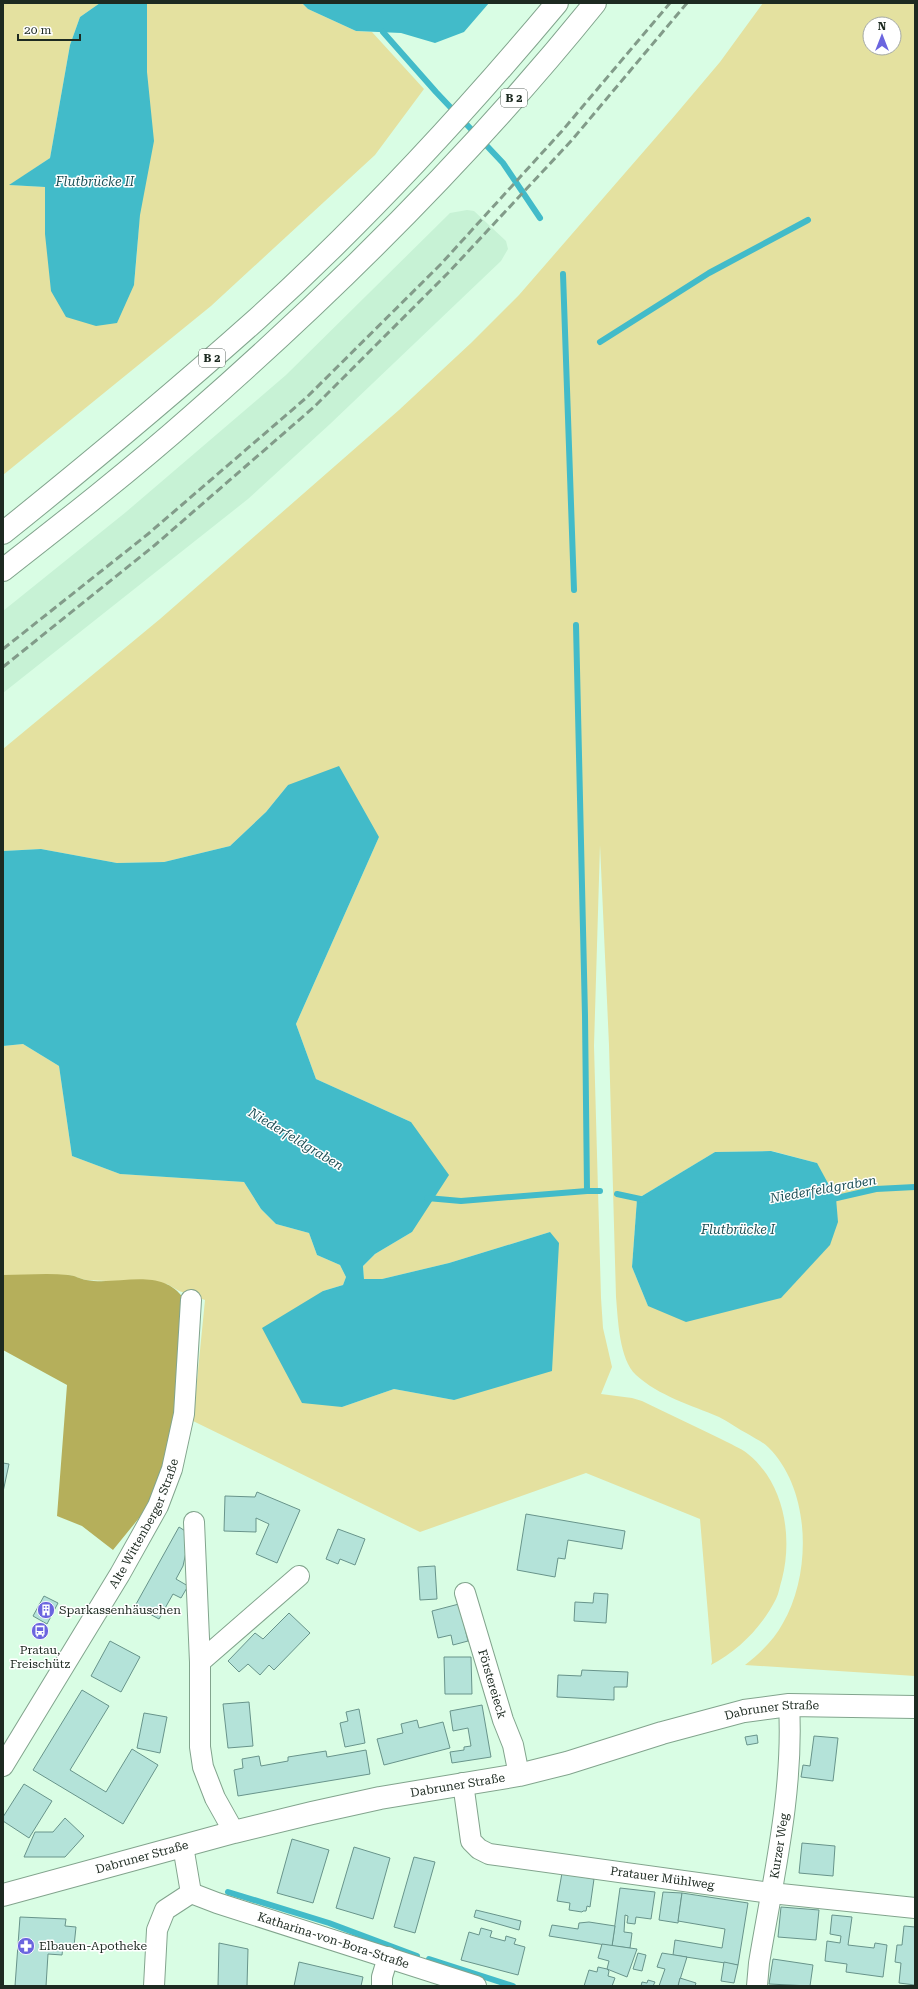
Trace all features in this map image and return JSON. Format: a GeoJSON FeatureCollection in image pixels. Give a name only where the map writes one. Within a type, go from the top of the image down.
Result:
{"type":"FeatureCollection","features":[{"type":"Feature","properties":{"kind":"main road","name":"B 2"},"geometry":{"type":"LineString","coordinates":[[3,533],[92,461],[258,318],[408,170],[498,73],[557,3]]}},
{"type":"Feature","properties":{"kind":"main road","name":"B 2"},"geometry":{"type":"LineString","coordinates":[[3,570],[103,490],[202,407],[354,267],[430,191],[520,92],[595,3]]}},
{"type":"Feature","properties":{"kind":"main road","name":"Dabruner Straße"},"geometry":{"type":"LineString","coordinates":[[3,1895],[234,1832],[380,1798],[463,1783],[520,1775],[567,1763],[662,1733],[729,1715],[789,1705],[915,1707]]}},
{"type":"Feature","properties":{"kind":"street","name":"Alte Wittenberger Straße"},"geometry":{"type":"LineString","coordinates":[[3,1766],[120,1574],[158,1506],[172,1469],[184,1414],[191,1300]]}},
{"type":"Feature","properties":{"kind":"street"},"geometry":{"type":"LineString","coordinates":[[194,1522],[200,1662],[200,1747],[203,1767],[217,1802],[234,1832]]}},
{"type":"Feature","properties":{"kind":"street"},"geometry":{"type":"LineString","coordinates":[[200,1662],[299,1576]]}},
{"type":"Feature","properties":{"kind":"street","name":"Förstereieck"},"geometry":{"type":"LineString","coordinates":[[465,1593],[503,1720],[513,1745],[520,1775]]}},
{"type":"Feature","properties":{"kind":"street","name":"Kurzer Weg"},"geometry":{"type":"LineString","coordinates":[[757,1986],[759,1963],[785,1802],[791,1734],[789,1705]]}},
{"type":"Feature","properties":{"kind":"street","name":"Pratauer Mühlweg"},"geometry":{"type":"LineString","coordinates":[[463,1783],[471,1841],[479,1849],[489,1854],[771,1893],[915,1908]]}},
{"type":"Feature","properties":{"kind":"street"},"geometry":{"type":"LineString","coordinates":[[154,1986],[158,1930],[165,1910],[191,1893],[183,1846]]}},
{"type":"Feature","properties":{"kind":"street","name":"Katharina-von-Bora-Straße"},"geometry":{"type":"LineString","coordinates":[[191,1893],[217,1903],[476,1986]]}},
{"type":"Feature","properties":{"kind":"street"},"geometry":{"type":"LineString","coordinates":[[382,1986],[382,1976],[388,1957]]}},
{"type":"Feature","properties":{"kind":"shaded area"},"geometry":{"type":"Polygon","coordinates":[[[3,3],[100,3],[80,17],[70,45],[50,158],[10,185],[45,187],[45,234],[134,285],[144,144],[147,3],[302,3],[308,9],[356,31],[372,32],[424,89],[375,155],[211,306],[3,475],[3,3]]]}},
{"type":"Feature","properties":{"kind":"shaded area"},"geometry":{"type":"Polygon","coordinates":[[[763,3],[915,3],[915,1676],[745,1665],[766,1646],[783,1623],[792,1603],[799,1580],[802,1556],[802,1532],[799,1508],[793,1485],[782,1465],[766,1445],[719,1417],[655,1389],[636,1375],[630,1368],[626,1359],[620,1338],[616,1297],[609,1045],[600,845],[594,1046],[601,1298],[603,1328],[612,1367],[601,1394],[632,1398],[642,1401],[735,1446],[748,1454],[760,1466],[770,1480],[783,1511],[786,1528],[785,1562],[782,1579],[776,1599],[764,1619],[731,1653],[711,1665],[712,1662],[700,1519],[586,1473],[420,1532],[193,1421],[205,1300],[179,1291],[167,1284],[86,1280],[69,1275],[3,1275],[3,1046],[23,1044],[59,1066],[72,1156],[120,1174],[244,1182],[261,1209],[276,1224],[309,1233],[317,1255],[340,1265],[346,1277],[343,1285],[323,1291],[342,1407],[394,1389],[454,1400],[550,1232],[449,1263],[382,1279],[364,1279],[363,1266],[375,1254],[412,1232],[411,1122],[316,1079],[296,1024],[379,837],[288,785],[266,812],[230,846],[164,862],[117,863],[41,849],[3,851],[3,749],[160,619],[399,410],[471,343],[519,295],[720,62],[763,3]],[[772,1151],[715,1152],[637,1199],[632,1267],[648,1306],[817,1163],[772,1151]]]}},
{"type":"Feature","properties":{"kind":"shaded area"},"geometry":{"type":"Polygon","coordinates":[[[467,210],[474,211],[506,241],[508,249],[501,261],[330,424],[248,499],[3,693],[3,611],[126,512],[286,375],[450,213],[467,210]]]}},
{"type":"Feature","properties":{"kind":"shaded area"},"geometry":{"type":"Polygon","coordinates":[[[60,1274],[86,1280],[99,1281],[139,1279],[152,1280],[164,1283],[175,1289],[184,1299],[177,1414],[164,1469],[148,1507],[113,1550],[82,1526],[57,1516],[67,1385],[3,1350],[3,1275],[60,1274]]]}},
{"type":"Feature","properties":{"kind":"water","name":"Flutbrücke II"},"geometry":{"type":"Polygon","coordinates":[[[100,3],[147,3],[147,72],[154,141],[140,215],[134,285],[117,323],[96,326],[66,317],[51,291],[45,234],[45,187],[9,185],[50,158],[70,45],[80,17],[100,3]]]}},
{"type":"Feature","properties":{"kind":"water"},"geometry":{"type":"Polygon","coordinates":[[[302,3],[489,3],[464,32],[435,43],[401,33],[356,31],[308,9],[302,3]]]}},
{"type":"Feature","properties":{"kind":"water"},"geometry":{"type":"Polygon","coordinates":[[[339,766],[379,837],[296,1024],[316,1079],[411,1122],[449,1175],[412,1232],[375,1254],[363,1266],[364,1279],[382,1279],[449,1263],[550,1232],[559,1243],[552,1371],[454,1400],[394,1389],[342,1407],[302,1403],[262,1328],[323,1291],[343,1285],[346,1277],[340,1265],[317,1255],[309,1233],[276,1224],[261,1209],[244,1182],[120,1174],[72,1156],[59,1066],[23,1044],[3,1046],[3,851],[41,849],[117,863],[164,862],[230,846],[266,812],[288,785],[339,766]]]}},
{"type":"Feature","properties":{"kind":"water","name":"Flutbrücke I"},"geometry":{"type":"Polygon","coordinates":[[[771,1151],[817,1163],[836,1198],[838,1222],[830,1245],[781,1298],[686,1322],[648,1306],[632,1267],[637,1199],[715,1152],[771,1151]]]}},
{"type":"Feature","properties":{"kind":"building"},"geometry":{"type":"Polygon","coordinates":[[[3,1463],[9,1464],[3,1492],[3,1463]]]}},
{"type":"Feature","properties":{"kind":"building"},"geometry":{"type":"Polygon","coordinates":[[[257,1492],[300,1510],[277,1563],[256,1554],[269,1524],[256,1518],[256,1532],[224,1531],[225,1496],[255,1497],[257,1492]]]}},
{"type":"Feature","properties":{"kind":"building"},"geometry":{"type":"Polygon","coordinates":[[[526,1514],[625,1531],[622,1549],[568,1540],[565,1559],[558,1558],[555,1577],[517,1570],[526,1514]]]}},
{"type":"Feature","properties":{"kind":"building"},"geometry":{"type":"Polygon","coordinates":[[[179,1527],[190,1534],[183,1566],[176,1579],[188,1586],[181,1598],[173,1594],[159,1619],[135,1606],[179,1527]]]}},
{"type":"Feature","properties":{"kind":"building"},"geometry":{"type":"Polygon","coordinates":[[[338,1529],[365,1539],[355,1565],[340,1559],[338,1564],[326,1559],[338,1529]]]}},
{"type":"Feature","properties":{"kind":"building"},"geometry":{"type":"Polygon","coordinates":[[[435,1566],[437,1599],[420,1600],[418,1567],[435,1566]]]}},
{"type":"Feature","properties":{"kind":"building"},"geometry":{"type":"Polygon","coordinates":[[[594,1593],[608,1594],[606,1623],[574,1621],[575,1602],[593,1603],[594,1593]]]}},
{"type":"Feature","properties":{"kind":"building","name":"Sparkassenhäuschen"},"geometry":{"type":"Polygon","coordinates":[[[44,1596],[58,1603],[47,1624],[33,1616],[44,1596]]]}},
{"type":"Feature","properties":{"kind":"building"},"geometry":{"type":"Polygon","coordinates":[[[459,1604],[468,1641],[453,1645],[451,1635],[438,1638],[432,1611],[459,1604]]]}},
{"type":"Feature","properties":{"kind":"building"},"geometry":{"type":"Polygon","coordinates":[[[289,1613],[310,1633],[274,1670],[269,1665],[260,1675],[248,1664],[239,1672],[228,1661],[255,1633],[263,1639],[289,1613]]]}},
{"type":"Feature","properties":{"kind":"building"},"geometry":{"type":"Polygon","coordinates":[[[110,1641],[140,1657],[121,1692],[91,1676],[110,1641]]]}},
{"type":"Feature","properties":{"kind":"building"},"geometry":{"type":"Polygon","coordinates":[[[444,1657],[471,1657],[472,1694],[445,1694],[444,1657]]]}},
{"type":"Feature","properties":{"kind":"building"},"geometry":{"type":"Polygon","coordinates":[[[582,1670],[628,1672],[627,1687],[614,1687],[614,1700],[557,1697],[558,1675],[581,1676],[582,1670]]]}},
{"type":"Feature","properties":{"kind":"building"},"geometry":{"type":"Polygon","coordinates":[[[82,1690],[109,1706],[70,1770],[106,1792],[132,1749],[158,1765],[123,1824],[33,1770],[82,1690]]]}},
{"type":"Feature","properties":{"kind":"building"},"geometry":{"type":"Polygon","coordinates":[[[249,1702],[253,1746],[228,1748],[223,1704],[249,1702]]]}},
{"type":"Feature","properties":{"kind":"building"},"geometry":{"type":"Polygon","coordinates":[[[482,1705],[491,1757],[452,1763],[450,1752],[464,1750],[464,1747],[471,1746],[468,1728],[453,1731],[450,1711],[482,1705]]]}},
{"type":"Feature","properties":{"kind":"building"},"geometry":{"type":"Polygon","coordinates":[[[359,1709],[365,1743],[345,1747],[340,1723],[348,1721],[346,1712],[359,1709]]]}},
{"type":"Feature","properties":{"kind":"building"},"geometry":{"type":"Polygon","coordinates":[[[144,1713],[167,1717],[160,1753],[137,1748],[144,1713]]]}},
{"type":"Feature","properties":{"kind":"building"},"geometry":{"type":"Polygon","coordinates":[[[417,1720],[419,1728],[443,1722],[450,1748],[384,1765],[377,1739],[403,1733],[401,1724],[417,1720]]]}},
{"type":"Feature","properties":{"kind":"building"},"geometry":{"type":"Polygon","coordinates":[[[757,1735],[758,1743],[747,1745],[745,1737],[757,1735]]]}},
{"type":"Feature","properties":{"kind":"building"},"geometry":{"type":"Polygon","coordinates":[[[814,1736],[838,1738],[833,1781],[801,1777],[803,1765],[810,1766],[814,1736]]]}},
{"type":"Feature","properties":{"kind":"building"},"geometry":{"type":"Polygon","coordinates":[[[366,1750],[370,1774],[238,1796],[234,1770],[243,1768],[242,1759],[259,1756],[261,1766],[288,1761],[288,1757],[326,1751],[327,1757],[366,1750]]]}},
{"type":"Feature","properties":{"kind":"building"},"geometry":{"type":"Polygon","coordinates":[[[24,1784],[52,1801],[29,1838],[3,1821],[3,1817],[24,1784]]]}},
{"type":"Feature","properties":{"kind":"building"},"geometry":{"type":"Polygon","coordinates":[[[65,1818],[84,1836],[65,1857],[24,1857],[35,1832],[53,1832],[65,1818]]]}},
{"type":"Feature","properties":{"kind":"building"},"geometry":{"type":"Polygon","coordinates":[[[292,1839],[329,1850],[313,1903],[277,1893],[292,1839]]]}},
{"type":"Feature","properties":{"kind":"building"},"geometry":{"type":"Polygon","coordinates":[[[802,1843],[835,1846],[833,1876],[799,1873],[802,1843]]]}},
{"type":"Feature","properties":{"kind":"building"},"geometry":{"type":"Polygon","coordinates":[[[354,1847],[390,1858],[373,1919],[336,1908],[354,1847]]]}},
{"type":"Feature","properties":{"kind":"building"},"geometry":{"type":"Polygon","coordinates":[[[414,1857],[435,1862],[415,1933],[394,1927],[414,1857]]]}},
{"type":"Feature","properties":{"kind":"building"},"geometry":{"type":"Polygon","coordinates":[[[562,1873],[594,1879],[590,1907],[587,1906],[586,1911],[582,1912],[569,1910],[570,1903],[557,1901],[562,1873]]]}},
{"type":"Feature","properties":{"kind":"building"},"geometry":{"type":"Polygon","coordinates":[[[620,1888],[655,1892],[651,1919],[636,1917],[635,1924],[627,1923],[628,1916],[625,1915],[624,1932],[632,1933],[630,1948],[612,1946],[620,1888]]]}},
{"type":"Feature","properties":{"kind":"building"},"geometry":{"type":"Polygon","coordinates":[[[663,1892],[682,1893],[678,1923],[659,1920],[663,1892]]]}},
{"type":"Feature","properties":{"kind":"building"},"geometry":{"type":"Polygon","coordinates":[[[682,1893],[748,1903],[738,1965],[673,1955],[675,1940],[722,1948],[725,1929],[678,1921],[682,1893]]]}},
{"type":"Feature","properties":{"kind":"building"},"geometry":{"type":"Polygon","coordinates":[[[781,1907],[819,1910],[816,1940],[778,1937],[781,1907]]]}},
{"type":"Feature","properties":{"kind":"building"},"geometry":{"type":"Polygon","coordinates":[[[476,1910],[521,1921],[519,1930],[474,1917],[476,1910]]]}},
{"type":"Feature","properties":{"kind":"building"},"geometry":{"type":"Polygon","coordinates":[[[832,1915],[852,1917],[848,1945],[874,1948],[875,1943],[887,1945],[883,1977],[846,1972],[847,1964],[825,1961],[827,1941],[840,1943],[841,1936],[830,1934],[832,1915]]]}},
{"type":"Feature","properties":{"kind":"building"},"geometry":{"type":"Polygon","coordinates":[[[20,1917],[66,1919],[65,1926],[76,1927],[74,1946],[63,1946],[62,1955],[48,1954],[46,1986],[15,1986],[20,1917]]]}},
{"type":"Feature","properties":{"kind":"building"},"geometry":{"type":"Polygon","coordinates":[[[589,1922],[615,1926],[612,1946],[549,1936],[552,1925],[578,1929],[579,1923],[589,1922]]]}},
{"type":"Feature","properties":{"kind":"building"},"geometry":{"type":"Polygon","coordinates":[[[904,1926],[915,1927],[915,1985],[899,1983],[901,1963],[895,1962],[897,1945],[902,1945],[904,1926]]]}},
{"type":"Feature","properties":{"kind":"building"},"geometry":{"type":"Polygon","coordinates":[[[481,1928],[492,1931],[490,1937],[505,1941],[506,1936],[516,1939],[514,1944],[525,1947],[518,1975],[461,1960],[469,1932],[479,1935],[481,1928]]]}},
{"type":"Feature","properties":{"kind":"building"},"geometry":{"type":"Polygon","coordinates":[[[219,1943],[248,1949],[247,1986],[218,1986],[219,1943]]]}},
{"type":"Feature","properties":{"kind":"building"},"geometry":{"type":"Polygon","coordinates":[[[602,1944],[637,1949],[627,1977],[607,1969],[609,1961],[598,1958],[602,1944]]]}},
{"type":"Feature","properties":{"kind":"building"},"geometry":{"type":"Polygon","coordinates":[[[638,1953],[646,1955],[642,1971],[633,1969],[638,1953]]]}},
{"type":"Feature","properties":{"kind":"building"},"geometry":{"type":"Polygon","coordinates":[[[662,1953],[687,1957],[678,1986],[659,1986],[665,1969],[657,1967],[662,1953]]]}},
{"type":"Feature","properties":{"kind":"building"},"geometry":{"type":"Polygon","coordinates":[[[773,1959],[813,1965],[810,1986],[769,1984],[773,1959]]]}},
{"type":"Feature","properties":{"kind":"building"},"geometry":{"type":"Polygon","coordinates":[[[299,1962],[363,1977],[361,1986],[294,1986],[299,1962]]]}},
{"type":"Feature","properties":{"kind":"building"},"geometry":{"type":"Polygon","coordinates":[[[724,1962],[738,1965],[734,1983],[721,1981],[724,1962]]]}},
{"type":"Feature","properties":{"kind":"building"},"geometry":{"type":"Polygon","coordinates":[[[598,1967],[607,1969],[609,1971],[608,1976],[615,1978],[612,1986],[584,1986],[589,1970],[597,1972],[598,1967]]]}},
{"type":"Feature","properties":{"kind":"building"},"geometry":{"type":"Polygon","coordinates":[[[680,1978],[696,1983],[695,1986],[678,1986],[680,1978]]]}},
{"type":"Feature","properties":{"kind":"building"},"geometry":{"type":"Polygon","coordinates":[[[648,1980],[655,1982],[653,1986],[641,1986],[642,1982],[647,1983],[648,1980]]]}},
{"type":"Feature","properties":{"kind":"waterway"},"geometry":{"type":"LineString","coordinates":[[383,32],[436,92],[503,163],[540,218]]}},
{"type":"Feature","properties":{"kind":"waterway"},"geometry":{"type":"LineString","coordinates":[[600,342],[709,273],[808,220]]}},
{"type":"Feature","properties":{"kind":"waterway"},"geometry":{"type":"LineString","coordinates":[[563,274],[574,590]]}},
{"type":"Feature","properties":{"kind":"waterway"},"geometry":{"type":"LineString","coordinates":[[576,625],[585,1016],[587,1191]]}},
{"type":"Feature","properties":{"kind":"waterway","name":"Niederfeldgraben"},"geometry":{"type":"LineString","coordinates":[[828,1200],[876,1189],[915,1187]]}},
{"type":"Feature","properties":{"kind":"waterway","name":"Niederfeldgraben"},"geometry":{"type":"LineString","coordinates":[[427,1198],[461,1201],[600,1191]]}},
{"type":"Feature","properties":{"kind":"waterway","name":"Niederfeldgraben"},"geometry":{"type":"LineString","coordinates":[[617,1194],[645,1200]]}},
{"type":"Feature","properties":{"kind":"waterway"},"geometry":{"type":"LineString","coordinates":[[228,1892],[329,1923],[417,1956]]}},
{"type":"Feature","properties":{"kind":"waterway"},"geometry":{"type":"LineString","coordinates":[[429,1959],[513,1986]]}},
{"type":"Feature","properties":{"kind":"railway"},"geometry":{"type":"LineString","coordinates":[[3,649],[148,534],[306,398],[441,264],[562,131],[670,3]]}},
{"type":"Feature","properties":{"kind":"railway"},"geometry":{"type":"LineString","coordinates":[[3,667],[155,545],[314,407],[448,273],[572,140],[687,3]]}},
{"type":"Feature","properties":{"kind":"place","name":"Sparkassenhäuschen"},"geometry":{"type":"Point","coordinates":[46,1610]}},
{"type":"Feature","properties":{"kind":"place","name":"Pratau, Freischütz"},"geometry":{"type":"Point","coordinates":[40,1631]}},
{"type":"Feature","properties":{"kind":"place","name":"Elbauen-Apotheke"},"geometry":{"type":"Point","coordinates":[26,1946]}}]}
